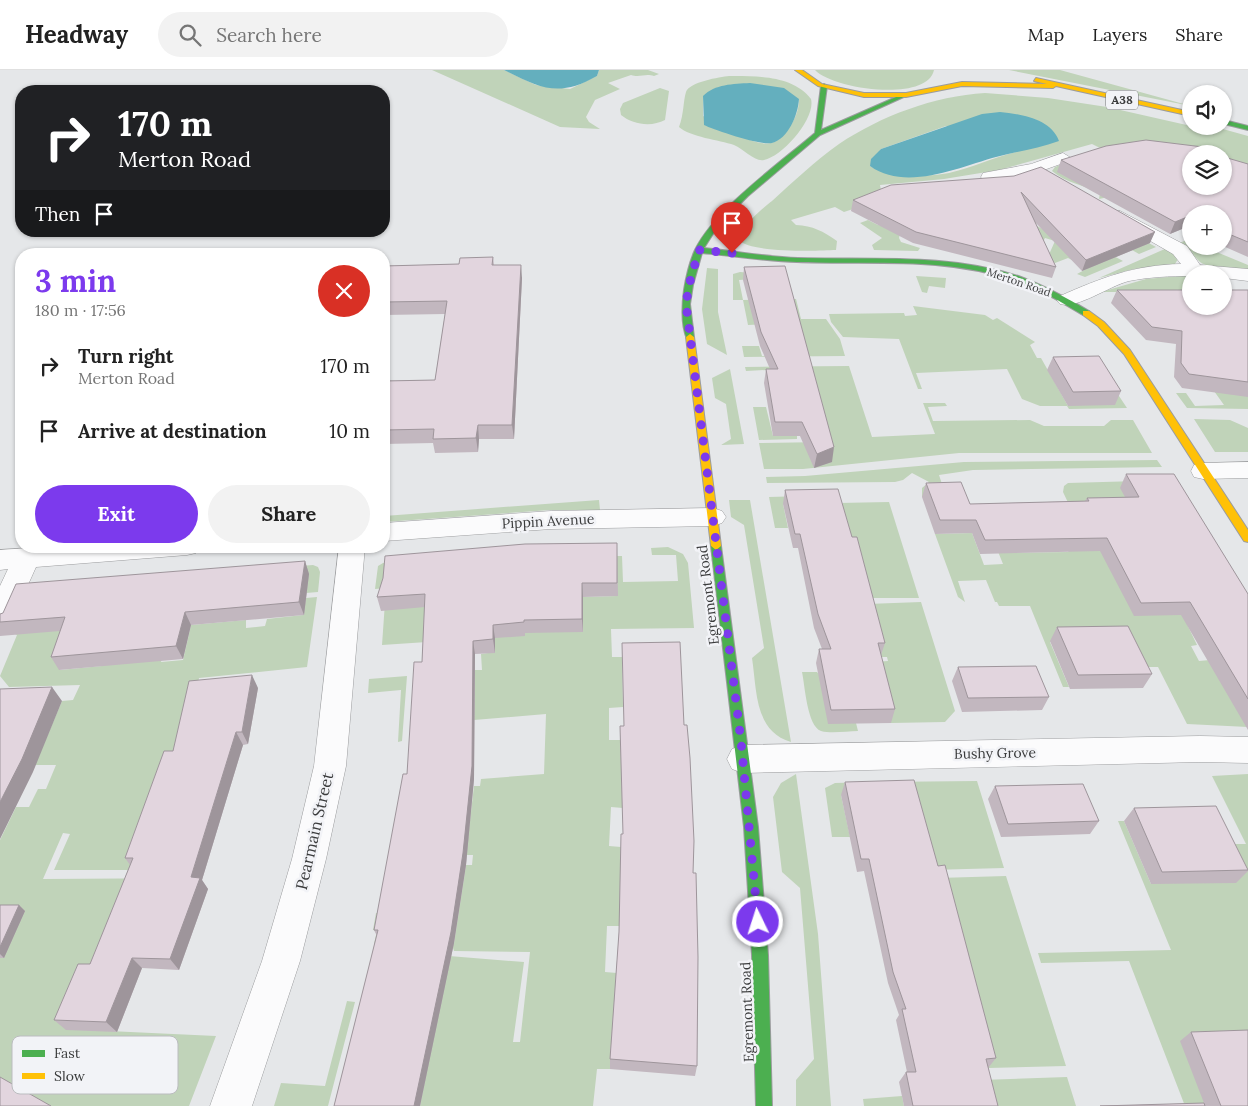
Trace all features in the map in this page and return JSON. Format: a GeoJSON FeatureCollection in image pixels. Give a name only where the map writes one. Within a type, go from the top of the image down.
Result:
{"type":"FeatureCollection","features":[{"type":"Feature","properties":{"kind":"street","name":"A38"},"geometry":{"type":"LineString","coordinates":[[798,70],[805,77],[824,86],[864,95],[906,95],[938,87],[977,83],[1053,86]]}},
{"type":"Feature","properties":{"kind":"street","name":"A38"},"geometry":{"type":"LineString","coordinates":[[1009,73],[1053,86],[1182,112]]}},
{"type":"Feature","properties":{"kind":"street","name":"A38"},"geometry":{"type":"LineString","coordinates":[[938,87],[950,76]]}},
{"type":"Feature","properties":{"kind":"street"},"geometry":{"type":"LineString","coordinates":[[818,134],[818,118],[825,101],[824,86]]}},
{"type":"Feature","properties":{"kind":"street","name":"Egremont Road"},"geometry":{"type":"LineString","coordinates":[[764,1106],[760,955],[743,759],[686,304],[689,285],[699,250],[715,225],[746,195],[818,134],[906,95]]}},
{"type":"Feature","properties":{"kind":"street"},"geometry":{"type":"LineString","coordinates":[[1232,124],[1248,128]]}},
{"type":"Feature","properties":{"kind":"street"},"geometry":{"type":"LineString","coordinates":[[989,177],[1034,168],[1063,158]]}},
{"type":"Feature","properties":{"kind":"street"},"geometry":{"type":"LineString","coordinates":[[1034,168],[1057,180]]}},
{"type":"Feature","properties":{"kind":"street"},"geometry":{"type":"LineString","coordinates":[[1106,208],[1180,250],[1190,265]]}},
{"type":"Feature","properties":{"kind":"street","name":"Merton Road"},"geometry":{"type":"LineString","coordinates":[[699,250],[796,260],[894,260],[950,263],[1032,284],[1067,300],[1101,324],[1127,352],[1248,538]]}},
{"type":"Feature","properties":{"kind":"street"},"geometry":{"type":"LineString","coordinates":[[1067,300],[1110,281],[1140,274],[1182,271]]}},
{"type":"Feature","properties":{"kind":"street"},"geometry":{"type":"LineString","coordinates":[[1232,274],[1248,276]]}},
{"type":"Feature","properties":{"kind":"street"},"geometry":{"type":"LineString","coordinates":[[1203,471],[1248,470]]}},
{"type":"Feature","properties":{"kind":"street","name":"Pippin Avenue"},"geometry":{"type":"LineString","coordinates":[[390,532],[551,520],[713,517]]}},
{"type":"Feature","properties":{"kind":"street"},"geometry":{"type":"LineString","coordinates":[[0,617],[13,559],[93,553]]}},
{"type":"Feature","properties":{"kind":"street","name":"Pearmain Street"},"geometry":{"type":"LineString","coordinates":[[231,1106],[281,961],[309,859],[330,766],[351,553]]}},
{"type":"Feature","properties":{"kind":"street","name":"Bushy Grove"},"geometry":{"type":"LineString","coordinates":[[743,759],[1181,749],[1248,750]]}},
{"type":"Feature","properties":{"kind":"green space"},"geometry":{"type":"Polygon","coordinates":[[[432,70],[504,70],[536,85],[570,89],[597,76],[599,70],[648,70],[659,74],[654,76],[631,75],[608,83],[620,89],[595,100],[586,117],[589,122],[600,129],[560,127],[432,70]]]}},
{"type":"Feature","properties":{"kind":"green space"},"geometry":{"type":"Polygon","coordinates":[[[815,70],[934,70],[928,80],[915,87],[898,90],[858,87],[840,83],[825,77],[815,70]]]}},
{"type":"Feature","properties":{"kind":"green space"},"geometry":{"type":"Polygon","coordinates":[[[1009,70],[1060,70],[1182,104],[1009,70]]]}},
{"type":"Feature","properties":{"kind":"green space"},"geometry":{"type":"Polygon","coordinates":[[[729,76],[773,78],[784,81],[803,91],[811,99],[811,107],[803,126],[789,144],[772,157],[764,160],[756,159],[734,145],[697,136],[679,127],[688,88],[712,79],[729,76]],[[703,96],[703,116],[746,139],[755,142],[771,143],[781,137],[791,125],[795,118],[799,99],[703,96]]]}},
{"type":"Feature","properties":{"kind":"green space"},"geometry":{"type":"Polygon","coordinates":[[[660,88],[669,91],[665,120],[654,124],[643,124],[631,121],[621,115],[620,109],[623,103],[660,88]]]}},
{"type":"Feature","properties":{"kind":"green space"},"geometry":{"type":"Polygon","coordinates":[[[985,93],[1048,98],[1107,107],[1182,124],[1182,135],[1232,135],[1232,132],[1248,136],[1248,168],[1232,163],[1232,145],[1182,145],[1182,195],[1224,195],[1224,205],[1189,205],[1135,191],[1099,199],[1100,193],[1069,181],[1052,171],[1055,167],[1100,148],[1092,144],[999,170],[944,179],[880,185],[881,190],[1091,208],[1034,224],[1049,233],[1145,241],[1156,247],[1139,254],[1132,250],[1144,245],[1112,255],[1123,261],[1085,277],[1077,274],[1088,268],[1068,258],[1055,263],[1047,259],[1055,241],[1045,238],[1040,247],[868,204],[844,212],[835,207],[791,220],[796,225],[813,228],[832,237],[837,241],[836,250],[800,251],[770,249],[745,244],[738,240],[742,230],[757,214],[813,164],[839,144],[890,116],[947,98],[985,93]],[[946,126],[881,149],[870,166],[877,170],[897,175],[920,176],[958,171],[1016,152],[946,126]]]}},
{"type":"Feature","properties":{"kind":"green space"},"geometry":{"type":"Polygon","coordinates":[[[868,220],[878,225],[901,228],[899,238],[901,242],[920,248],[918,251],[874,250],[872,245],[882,238],[860,223],[868,220]]]}},
{"type":"Feature","properties":{"kind":"green space"},"geometry":{"type":"Polygon","coordinates":[[[1167,248],[1178,259],[1175,264],[1134,269],[1099,278],[1167,248]]]}},
{"type":"Feature","properties":{"kind":"green space"},"geometry":{"type":"Polygon","coordinates":[[[1193,255],[1224,255],[1248,265],[1248,271],[1232,269],[1232,265],[1205,265],[1193,255]]]}},
{"type":"Feature","properties":{"kind":"green space"},"geometry":{"type":"Polygon","coordinates":[[[707,268],[718,269],[718,312],[727,355],[707,344],[702,309],[707,268]]]}},
{"type":"Feature","properties":{"kind":"green space"},"geometry":{"type":"Polygon","coordinates":[[[740,272],[752,273],[754,279],[739,280],[743,300],[733,300],[733,274],[740,272]]]}},
{"type":"Feature","properties":{"kind":"green space"},"geometry":{"type":"Polygon","coordinates":[[[916,276],[946,278],[945,288],[929,286],[927,293],[922,292],[916,276]]]}},
{"type":"Feature","properties":{"kind":"green space"},"geometry":{"type":"Polygon","coordinates":[[[1182,276],[1182,292],[1101,292],[1146,279],[1182,276]]]}},
{"type":"Feature","properties":{"kind":"green space"},"geometry":{"type":"Polygon","coordinates":[[[796,299],[801,319],[826,319],[840,339],[845,356],[744,357],[742,346],[759,346],[762,356],[802,355],[767,324],[748,325],[743,300],[796,299]]]}},
{"type":"Feature","properties":{"kind":"green space"},"geometry":{"type":"Polygon","coordinates":[[[913,306],[985,315],[993,320],[997,318],[1035,342],[1030,345],[1037,358],[1041,358],[1068,406],[1117,393],[1127,408],[1069,409],[1067,406],[1040,406],[1022,399],[1007,369],[916,373],[922,389],[918,389],[899,339],[843,337],[831,322],[829,314],[904,313],[905,316],[917,315],[913,306]]]}},
{"type":"Feature","properties":{"kind":"green space"},"geometry":{"type":"Polygon","coordinates":[[[849,366],[872,437],[935,434],[923,403],[945,403],[947,406],[928,407],[933,421],[1030,420],[1044,426],[1104,426],[1111,420],[1133,420],[1152,453],[959,453],[803,469],[764,469],[759,443],[825,442],[806,368],[746,371],[745,367],[849,366]]]}},
{"type":"Feature","properties":{"kind":"green space"},"geometry":{"type":"Polygon","coordinates":[[[730,369],[744,444],[721,445],[731,439],[726,404],[715,398],[712,378],[730,369]]]}},
{"type":"Feature","properties":{"kind":"green space"},"geometry":{"type":"Polygon","coordinates":[[[1248,376],[1248,409],[1187,408],[1176,393],[1186,393],[1195,406],[1224,405],[1204,377],[1248,376]]]}},
{"type":"Feature","properties":{"kind":"green space"},"geometry":{"type":"Polygon","coordinates":[[[753,407],[766,407],[773,436],[797,436],[797,439],[759,440],[753,407]]]}},
{"type":"Feature","properties":{"kind":"green space"},"geometry":{"type":"Polygon","coordinates":[[[1194,419],[1230,420],[1248,428],[1248,452],[1215,452],[1194,419]]]}},
{"type":"Feature","properties":{"kind":"green space"},"geometry":{"type":"Polygon","coordinates":[[[1157,460],[1162,467],[973,470],[939,475],[946,496],[922,497],[922,488],[929,482],[912,473],[903,480],[895,482],[767,483],[766,477],[805,476],[964,462],[1157,460]]]}},
{"type":"Feature","properties":{"kind":"green space"},"geometry":{"type":"Polygon","coordinates":[[[1138,481],[1132,510],[1197,645],[1191,646],[1199,661],[1210,660],[1248,727],[1187,724],[1158,667],[1133,667],[1050,642],[1069,687],[1063,687],[1030,606],[999,606],[995,602],[986,580],[958,581],[965,602],[958,597],[935,534],[972,533],[984,565],[1003,564],[993,539],[999,539],[1004,553],[1068,552],[1082,532],[1063,492],[1064,486],[1068,483],[1138,481]]]}},
{"type":"Feature","properties":{"kind":"green space"},"geometry":{"type":"Polygon","coordinates":[[[805,496],[783,504],[788,528],[775,528],[769,497],[805,496]]]}},
{"type":"Feature","properties":{"kind":"green space"},"geometry":{"type":"Polygon","coordinates":[[[599,500],[600,510],[550,510],[390,522],[390,516],[599,500]]]}},
{"type":"Feature","properties":{"kind":"green space"},"geometry":{"type":"Polygon","coordinates":[[[729,500],[750,500],[791,742],[779,737],[770,729],[760,708],[752,658],[764,648],[744,525],[731,517],[729,500]]]}},
{"type":"Feature","properties":{"kind":"green space"},"geometry":{"type":"Polygon","coordinates":[[[889,502],[919,598],[866,598],[847,547],[838,503],[889,502]]]}},
{"type":"Feature","properties":{"kind":"green space"},"geometry":{"type":"Polygon","coordinates":[[[668,547],[683,554],[688,563],[694,628],[611,629],[612,657],[622,657],[623,707],[609,708],[609,740],[621,740],[623,808],[611,807],[609,846],[621,847],[620,926],[607,926],[605,972],[617,973],[610,1069],[597,1069],[593,1106],[420,1106],[449,956],[524,962],[513,1042],[520,1042],[530,952],[454,951],[453,948],[374,944],[377,931],[373,930],[376,913],[384,914],[454,943],[466,865],[472,865],[473,855],[466,855],[474,786],[480,786],[481,779],[544,774],[546,714],[474,720],[475,670],[482,670],[481,654],[495,652],[495,637],[525,635],[525,606],[583,632],[583,597],[617,596],[617,556],[622,556],[623,582],[678,581],[676,555],[652,555],[651,548],[668,547]]]}},
{"type":"Feature","properties":{"kind":"green space"},"geometry":{"type":"Polygon","coordinates":[[[430,558],[427,642],[382,645],[386,588],[375,589],[378,566],[383,563],[430,558]]]}},
{"type":"Feature","properties":{"kind":"green space"},"geometry":{"type":"Polygon","coordinates":[[[313,565],[318,567],[320,572],[318,592],[306,593],[275,568],[313,565]]]}},
{"type":"Feature","properties":{"kind":"green space"},"geometry":{"type":"Polygon","coordinates":[[[317,597],[307,667],[199,678],[197,690],[134,870],[54,870],[70,834],[63,833],[43,879],[202,878],[66,1029],[216,1036],[189,1106],[48,1106],[0,1091],[0,958],[4,958],[0,911],[0,840],[16,807],[29,807],[38,789],[46,789],[56,765],[35,765],[62,701],[73,700],[80,685],[9,687],[0,676],[17,635],[15,634],[74,629],[60,670],[102,666],[169,632],[161,662],[183,660],[191,625],[246,620],[246,628],[265,626],[267,619],[303,615],[306,598],[317,597]]]}},
{"type":"Feature","properties":{"kind":"green space"},"geometry":{"type":"Polygon","coordinates":[[[921,602],[955,711],[945,722],[891,723],[875,662],[888,661],[887,657],[881,657],[867,604],[921,602]]]}},
{"type":"Feature","properties":{"kind":"green space"},"geometry":{"type":"Polygon","coordinates":[[[802,672],[817,672],[856,723],[858,731],[830,732],[821,731],[816,728],[810,714],[802,672]]]}},
{"type":"Feature","properties":{"kind":"green space"},"geometry":{"type":"Polygon","coordinates":[[[407,676],[402,741],[398,742],[401,690],[368,693],[369,679],[407,676]]]}},
{"type":"Feature","properties":{"kind":"green space"},"geometry":{"type":"Polygon","coordinates":[[[796,774],[818,934],[831,1106],[796,1106],[796,1080],[814,1059],[800,888],[782,872],[773,797],[781,783],[796,774]]]}},
{"type":"Feature","properties":{"kind":"green space"},"geometry":{"type":"Polygon","coordinates":[[[1248,774],[1248,1039],[1205,1106],[1185,1106],[1129,961],[1041,963],[1038,953],[1171,950],[1118,821],[1124,821],[1151,884],[1225,844],[1246,844],[1212,776],[1248,774]]]}},
{"type":"Feature","properties":{"kind":"green space"},"geometry":{"type":"Polygon","coordinates":[[[977,781],[1004,868],[929,870],[878,782],[977,781]]]}},
{"type":"Feature","properties":{"kind":"green space"},"geometry":{"type":"Polygon","coordinates":[[[870,782],[841,795],[850,837],[832,837],[825,788],[835,783],[870,782]]]}},
{"type":"Feature","properties":{"kind":"green space"},"geometry":{"type":"Polygon","coordinates":[[[1006,876],[1066,1066],[988,1068],[938,878],[1006,876]]]}},
{"type":"Feature","properties":{"kind":"green space"},"geometry":{"type":"Polygon","coordinates":[[[347,1001],[355,1002],[328,1106],[274,1106],[281,1083],[325,1086],[347,1001]]]}},
{"type":"Feature","properties":{"kind":"green space"},"geometry":{"type":"Polygon","coordinates":[[[1067,1077],[1076,1106],[988,1106],[981,1080],[1067,1077]]]}},
{"type":"Feature","properties":{"kind":"green space"},"geometry":{"type":"Polygon","coordinates":[[[902,1096],[904,1106],[864,1106],[863,1099],[902,1096]]]}},
{"type":"Feature","properties":{"kind":"water"},"geometry":{"type":"Polygon","coordinates":[[[504,70],[599,70],[597,76],[583,83],[560,89],[539,86],[504,70]]]}},
{"type":"Feature","properties":{"kind":"water"},"geometry":{"type":"Polygon","coordinates":[[[750,83],[784,88],[799,99],[797,112],[791,126],[778,141],[767,143],[749,140],[704,125],[703,96],[719,87],[750,83]]]}},
{"type":"Feature","properties":{"kind":"water"},"geometry":{"type":"Polygon","coordinates":[[[1000,112],[1034,119],[1049,127],[1059,141],[933,175],[900,177],[884,173],[870,166],[871,159],[881,149],[982,114],[1000,112]]]}},
{"type":"Feature","properties":{"kind":"building"},"geometry":{"type":"Polygon","coordinates":[[[1146,140],[1187,145],[1182,145],[1182,195],[1232,195],[1232,159],[1248,164],[1248,242],[1232,235],[1232,205],[1182,205],[1182,219],[1175,222],[1061,160],[1106,146],[1146,140]]]}},
{"type":"Feature","properties":{"kind":"building"},"geometry":{"type":"Polygon","coordinates":[[[1041,167],[1155,232],[1086,260],[1021,192],[1056,267],[916,232],[853,200],[891,185],[1014,176],[1041,167]]]}},
{"type":"Feature","properties":{"kind":"building"},"geometry":{"type":"Polygon","coordinates":[[[493,257],[492,265],[521,265],[512,425],[478,425],[476,438],[433,439],[434,429],[390,430],[390,381],[435,380],[447,301],[390,302],[390,266],[459,264],[460,258],[493,257]]]}},
{"type":"Feature","properties":{"kind":"building"},"geometry":{"type":"Polygon","coordinates":[[[785,266],[834,447],[817,454],[802,422],[775,422],[766,369],[778,369],[761,332],[744,267],[785,266]]]}},
{"type":"Feature","properties":{"kind":"building"},"geometry":{"type":"Polygon","coordinates":[[[1117,290],[1182,290],[1182,315],[1232,315],[1232,290],[1248,290],[1248,382],[1189,374],[1181,363],[1182,331],[1152,327],[1117,290]]]}},
{"type":"Feature","properties":{"kind":"building"},"geometry":{"type":"Polygon","coordinates":[[[1099,356],[1121,391],[1073,392],[1053,357],[1099,356]]]}},
{"type":"Feature","properties":{"kind":"building"},"geometry":{"type":"Polygon","coordinates":[[[1126,474],[1174,474],[1248,594],[1248,699],[1190,602],[1141,603],[1107,538],[985,540],[976,520],[940,520],[926,483],[961,482],[970,504],[1089,501],[1087,498],[1139,497],[1126,474]]]}},
{"type":"Feature","properties":{"kind":"building"},"geometry":{"type":"Polygon","coordinates":[[[838,489],[852,537],[857,537],[885,643],[878,643],[895,709],[831,710],[819,649],[831,649],[818,614],[800,534],[795,534],[785,490],[838,489]]]}},
{"type":"Feature","properties":{"kind":"building"},"geometry":{"type":"Polygon","coordinates":[[[617,543],[617,583],[582,583],[582,619],[524,620],[524,622],[493,625],[493,639],[473,641],[472,766],[463,853],[451,932],[414,1106],[334,1106],[378,930],[374,930],[403,774],[407,774],[414,662],[422,662],[425,594],[377,597],[383,578],[385,556],[525,544],[617,543]]]}},
{"type":"Feature","properties":{"kind":"building"},"geometry":{"type":"Polygon","coordinates":[[[305,561],[299,602],[185,612],[176,646],[51,657],[65,617],[0,622],[0,614],[3,613],[16,584],[305,561]]]}},
{"type":"Feature","properties":{"kind":"building"},"geometry":{"type":"Polygon","coordinates":[[[1128,626],[1152,674],[1078,675],[1057,627],[1128,626]]]}},
{"type":"Feature","properties":{"kind":"building"},"geometry":{"type":"Polygon","coordinates":[[[680,642],[684,725],[687,725],[690,758],[694,841],[693,873],[696,873],[698,957],[697,1066],[610,1059],[619,932],[621,834],[623,834],[620,726],[624,726],[622,643],[680,642]]]}},
{"type":"Feature","properties":{"kind":"building"},"geometry":{"type":"Polygon","coordinates":[[[1036,666],[1049,697],[968,698],[958,667],[1036,666]]]}},
{"type":"Feature","properties":{"kind":"building"},"geometry":{"type":"Polygon","coordinates":[[[252,675],[242,732],[236,732],[191,877],[200,878],[170,959],[132,958],[106,1022],[54,1020],[78,964],[90,964],[133,858],[125,858],[164,751],[173,751],[189,681],[252,675]]]}},
{"type":"Feature","properties":{"kind":"building"},"geometry":{"type":"Polygon","coordinates":[[[52,687],[22,759],[0,802],[0,689],[52,687]]]}},
{"type":"Feature","properties":{"kind":"building"},"geometry":{"type":"Polygon","coordinates":[[[914,780],[938,866],[945,865],[996,1058],[986,1059],[998,1106],[913,1106],[906,1072],[916,1072],[902,1009],[906,1009],[893,972],[869,859],[861,859],[845,782],[914,780]]]}},
{"type":"Feature","properties":{"kind":"building"},"geometry":{"type":"Polygon","coordinates":[[[1083,784],[1099,821],[1008,824],[995,786],[1083,784]]]}},
{"type":"Feature","properties":{"kind":"building"},"geometry":{"type":"Polygon","coordinates":[[[1216,806],[1248,870],[1162,872],[1134,808],[1216,806]]]}},
{"type":"Feature","properties":{"kind":"building"},"geometry":{"type":"Polygon","coordinates":[[[0,905],[19,905],[0,947],[0,905]]]}},
{"type":"Feature","properties":{"kind":"building"},"geometry":{"type":"Polygon","coordinates":[[[1248,1030],[1248,1106],[1221,1106],[1191,1032],[1248,1030]]]}},
{"type":"Feature","properties":{"kind":"building"},"geometry":{"type":"Polygon","coordinates":[[[0,1077],[12,1084],[12,1094],[30,1094],[51,1106],[0,1106],[0,1077]]]}},
{"type":"Feature","properties":{"kind":"building"},"geometry":{"type":"Polygon","coordinates":[[[1204,1103],[1205,1106],[1100,1106],[1204,1103]]]}},
{"type":"Feature","properties":{"kind":"traffic: fast"},"geometry":{"type":"LineString","coordinates":[[818,134],[824,86]]}},
{"type":"Feature","properties":{"kind":"traffic: fast"},"geometry":{"type":"LineString","coordinates":[[690,337],[686,304],[689,285],[699,250],[715,225],[746,195],[818,134],[905,95]]}},
{"type":"Feature","properties":{"kind":"traffic: fast"},"geometry":{"type":"LineString","coordinates":[[1232,124],[1248,128]]}},
{"type":"Feature","properties":{"kind":"traffic: fast"},"geometry":{"type":"LineString","coordinates":[[699,250],[785,259],[946,264],[982,270],[1017,279],[1052,293],[1086,313]]}},
{"type":"Feature","properties":{"kind":"traffic: fast"},"geometry":{"type":"LineString","coordinates":[[716,546],[751,827],[760,955],[764,1106]]}},
{"type":"Feature","properties":{"kind":"traffic: slow"},"geometry":{"type":"LineString","coordinates":[[798,70],[820,85],[864,95],[906,95],[962,84],[1053,86]]}},
{"type":"Feature","properties":{"kind":"traffic: slow"},"geometry":{"type":"LineString","coordinates":[[1036,80],[1182,112]]}},
{"type":"Feature","properties":{"kind":"traffic: slow"},"geometry":{"type":"LineString","coordinates":[[1086,313],[1101,324],[1127,352],[1248,538]]}},
{"type":"Feature","properties":{"kind":"traffic: slow"},"geometry":{"type":"LineString","coordinates":[[690,337],[716,546]]}},
{"type":"Feature","properties":{"kind":"route"},"geometry":{"type":"LineString","coordinates":[[732,253],[699,250],[689,285],[686,304],[741,741],[755,873],[758,922]]}}]}
